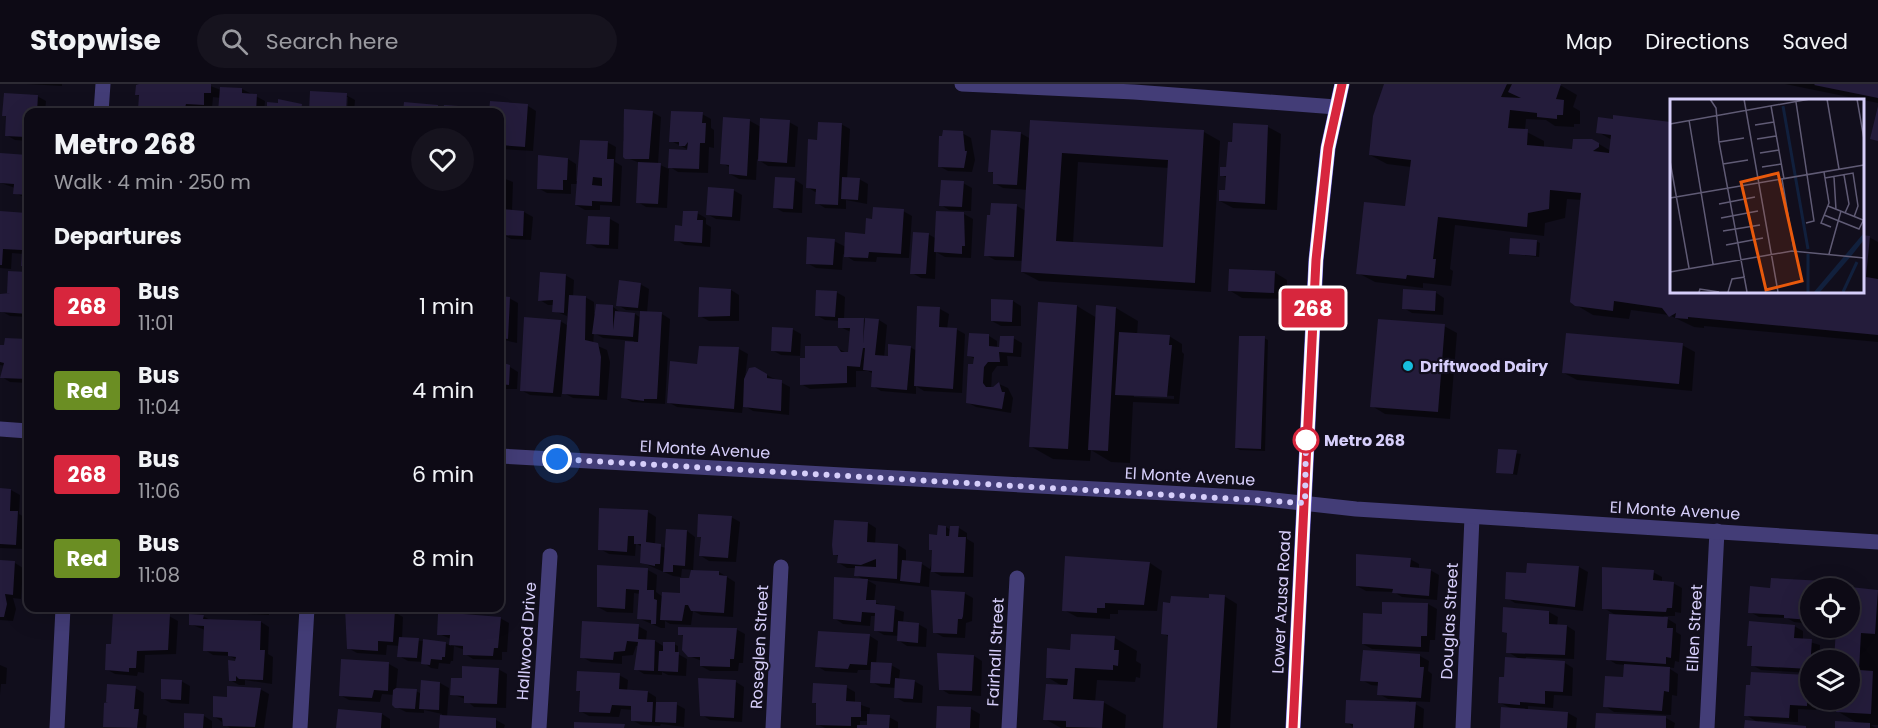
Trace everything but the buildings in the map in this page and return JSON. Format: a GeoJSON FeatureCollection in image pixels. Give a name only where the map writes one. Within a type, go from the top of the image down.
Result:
{"type":"FeatureCollection","features":[{"type":"Feature","properties":{"kind":"main road","name":"Lower Azusa Road"},"geometry":{"type":"LineString","coordinates":[[1293,728],[1300,548],[1305,503],[1316,260],[1328,148],[1342,84]]}},
{"type":"Feature","properties":{"kind":"street"},"geometry":{"type":"LineString","coordinates":[[101,108],[103,84]]}},
{"type":"Feature","properties":{"kind":"street"},"geometry":{"type":"LineString","coordinates":[[962,84],[1134,92],[1336,107]]}},
{"type":"Feature","properties":{"kind":"street"},"geometry":{"type":"LineString","coordinates":[[0,429],[24,431]]}},
{"type":"Feature","properties":{"kind":"street","name":"El Monte Avenue"},"geometry":{"type":"LineString","coordinates":[[504,456],[1305,503],[1472,517],[1878,542]]}},
{"type":"Feature","properties":{"kind":"street","name":"Douglas Street"},"geometry":{"type":"LineString","coordinates":[[1463,728],[1472,517]]}},
{"type":"Feature","properties":{"kind":"street","name":"Ellen Street"},"geometry":{"type":"LineString","coordinates":[[1707,728],[1717,531]]}},
{"type":"Feature","properties":{"kind":"street","name":"Hallwood Drive"},"geometry":{"type":"LineString","coordinates":[[539,728],[550,556]]}},
{"type":"Feature","properties":{"kind":"street","name":"Roseglen Street"},"geometry":{"type":"LineString","coordinates":[[773,728],[781,567]]}},
{"type":"Feature","properties":{"kind":"street","name":"Fairhall Street"},"geometry":{"type":"LineString","coordinates":[[1009,728],[1017,578]]}},
{"type":"Feature","properties":{"kind":"street"},"geometry":{"type":"LineString","coordinates":[[57,728],[63,612]]}},
{"type":"Feature","properties":{"kind":"street"},"geometry":{"type":"LineString","coordinates":[[300,728],[307,612]]}},
{"type":"Feature","properties":{"kind":"bus line","name":"268"},"geometry":{"type":"LineString","coordinates":[[1293,728],[1300,548],[1305,503],[1305,460],[1316,260],[1328,148],[1342,84]]}},
{"type":"Feature","properties":{"kind":"place","name":"Driftwood Dairy"},"geometry":{"type":"Point","coordinates":[1408,366]}},
{"type":"Feature","properties":{"kind":"place","name":"Metro 268"},"geometry":{"type":"Point","coordinates":[1306,440]}},
{"type":"Feature","properties":{"kind":"route"},"geometry":{"type":"LineString","coordinates":[[557,459],[1257,498],[1305,503],[1306,437],[1306,440]]}}]}
